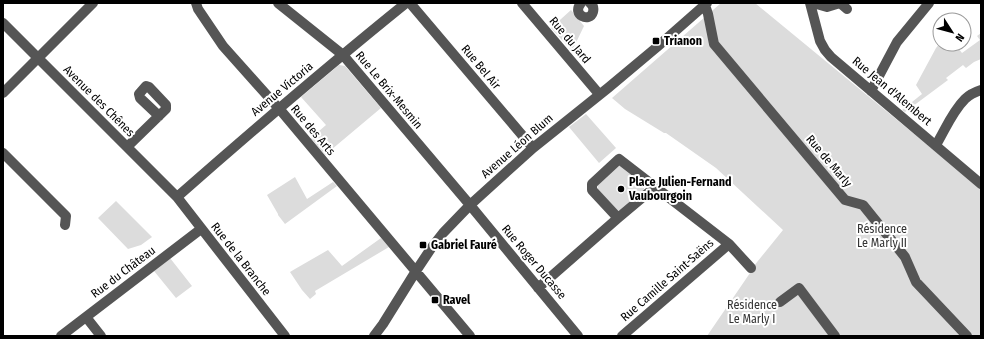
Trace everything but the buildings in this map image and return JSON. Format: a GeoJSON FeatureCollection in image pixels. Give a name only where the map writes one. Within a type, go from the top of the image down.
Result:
{"type":"FeatureCollection","features":[{"type":"Feature","properties":{"kind":"street"},"geometry":{"type":"LineString","coordinates":[[3,93],[94,3]]}},
{"type":"Feature","properties":{"kind":"street","name":"Rue des Arts"},"geometry":{"type":"LineString","coordinates":[[196,3],[198,9],[223,46],[470,336]]}},
{"type":"Feature","properties":{"kind":"street","name":"Rue Le Brix-Mesmin"},"geometry":{"type":"LineString","coordinates":[[278,3],[343,55],[470,205]]}},
{"type":"Feature","properties":{"kind":"street","name":"Avenue Victoria"},"geometry":{"type":"LineString","coordinates":[[177,197],[278,109],[406,3]]}},
{"type":"Feature","properties":{"kind":"street","name":"Rue Bel Air"},"geometry":{"type":"LineString","coordinates":[[410,3],[533,148]]}},
{"type":"Feature","properties":{"kind":"street","name":"Rue du Jard"},"geometry":{"type":"LineString","coordinates":[[522,3],[599,94]]}},
{"type":"Feature","properties":{"kind":"street"},"geometry":{"type":"LineString","coordinates":[[581,3],[578,7],[578,12],[582,16],[587,17],[591,15],[594,10],[590,3]]}},
{"type":"Feature","properties":{"kind":"street","name":"Rue Jean d'Alembert"},"geometry":{"type":"LineString","coordinates":[[810,3],[820,41],[831,57],[981,184]]}},
{"type":"Feature","properties":{"kind":"street"},"geometry":{"type":"LineString","coordinates":[[813,3],[827,7],[840,4],[847,10]]}},
{"type":"Feature","properties":{"kind":"street"},"geometry":{"type":"LineString","coordinates":[[871,91],[897,42],[929,3]]}},
{"type":"Feature","properties":{"kind":"street","name":"Avenue Léon Blum"},"geometry":{"type":"LineString","coordinates":[[374,336],[432,247],[470,205],[533,148],[657,47],[706,4]]}},
{"type":"Feature","properties":{"kind":"street","name":"Rue de Marly"},"geometry":{"type":"LineString","coordinates":[[706,4],[714,44],[729,60],[844,200],[863,205],[904,257],[916,282],[967,336]]}},
{"type":"Feature","properties":{"kind":"street","name":"Avenue des Chênes"},"geometry":{"type":"LineString","coordinates":[[3,23],[177,197]]}},
{"type":"Feature","properties":{"kind":"street"},"geometry":{"type":"LineString","coordinates":[[936,145],[956,110],[965,98],[981,90]]}},
{"type":"Feature","properties":{"kind":"street"},"geometry":{"type":"LineString","coordinates":[[127,147],[158,116]]}},
{"type":"Feature","properties":{"kind":"street"},"geometry":{"type":"LineString","coordinates":[[3,153],[66,216],[65,225]]}},
{"type":"Feature","properties":{"kind":"street"},"geometry":{"type":"LineString","coordinates":[[618,218],[592,190],[592,184],[619,160],[729,244],[751,268]]}},
{"type":"Feature","properties":{"kind":"street"},"geometry":{"type":"LineString","coordinates":[[538,288],[655,187]]}},
{"type":"Feature","properties":{"kind":"street","name":"Rue de la Branche"},"geometry":{"type":"LineString","coordinates":[[177,197],[285,336]]}},
{"type":"Feature","properties":{"kind":"street","name":"Rue Roger Ducasse"},"geometry":{"type":"LineString","coordinates":[[470,205],[578,336]]}},
{"type":"Feature","properties":{"kind":"street","name":"Rue du Château"},"geometry":{"type":"LineString","coordinates":[[61,336],[201,229]]}},
{"type":"Feature","properties":{"kind":"street","name":"Rue Camille Saint-Saëns"},"geometry":{"type":"LineString","coordinates":[[622,336],[729,244]]}},
{"type":"Feature","properties":{"kind":"street"},"geometry":{"type":"LineString","coordinates":[[780,302],[799,288],[835,336]]}},
{"type":"Feature","properties":{"kind":"street"},"geometry":{"type":"LineString","coordinates":[[86,317],[101,336]]}},
{"type":"Feature","properties":{"kind":"green space","name":"Résidence Le Marly II"},"geometry":{"type":"Polygon","coordinates":[[[721,3],[755,3],[981,189],[981,336],[707,336],[750,273],[749,272],[783,230],[716,168],[666,133],[625,109],[612,98],[721,3]]]}},
{"type":"Feature","properties":{"kind":"green space"},"geometry":{"type":"Polygon","coordinates":[[[571,10],[584,26],[572,51],[551,28],[571,10]]]}},
{"type":"Feature","properties":{"kind":"green space"},"geometry":{"type":"Polygon","coordinates":[[[981,33],[981,59],[966,68],[963,65],[946,78],[948,80],[905,112],[902,110],[922,94],[916,85],[934,52],[972,52],[972,46],[980,40],[977,36],[981,33]]]}},
{"type":"Feature","properties":{"kind":"green space"},"geometry":{"type":"Polygon","coordinates":[[[339,65],[345,66],[381,108],[325,155],[311,138],[326,125],[301,97],[339,65]]]}},
{"type":"Feature","properties":{"kind":"green space"},"geometry":{"type":"Polygon","coordinates":[[[586,114],[616,148],[599,163],[569,127],[586,114]]]}},
{"type":"Feature","properties":{"kind":"green space","name":"Place Julien-Fernand Vaubourgoin"},"geometry":{"type":"Polygon","coordinates":[[[617,165],[623,166],[643,181],[645,186],[643,191],[623,209],[618,211],[598,191],[597,183],[617,165]]]}},
{"type":"Feature","properties":{"kind":"green space"},"geometry":{"type":"Polygon","coordinates":[[[295,177],[307,199],[333,182],[337,186],[285,224],[278,215],[267,195],[295,177]]]}},
{"type":"Feature","properties":{"kind":"green space"},"geometry":{"type":"Polygon","coordinates":[[[116,201],[152,237],[141,245],[128,249],[98,218],[116,201]]]}},
{"type":"Feature","properties":{"kind":"green space"},"geometry":{"type":"Polygon","coordinates":[[[381,238],[389,247],[315,291],[316,294],[310,299],[290,272],[328,250],[342,266],[381,238]]]}},
{"type":"Feature","properties":{"kind":"green space"},"geometry":{"type":"Polygon","coordinates":[[[170,258],[192,286],[176,298],[154,271],[170,258]]]}},
{"type":"Feature","properties":{"kind":"place","name":"Trianon"},"geometry":{"type":"Point","coordinates":[656,41]}},
{"type":"Feature","properties":{"kind":"place","name":"Place Julien-Fernand Vaubourgoin"},"geometry":{"type":"Point","coordinates":[621,189]}},
{"type":"Feature","properties":{"kind":"place","name":"Gabriel Fauré"},"geometry":{"type":"Point","coordinates":[423,245]}},
{"type":"Feature","properties":{"kind":"place","name":"Ravel"},"geometry":{"type":"Point","coordinates":[435,300]}},
{"type":"Feature","properties":{"kind":"park label","name":"Résidence Le Marly I"},"geometry":{"type":"Point","coordinates":[752,312]}}]}
